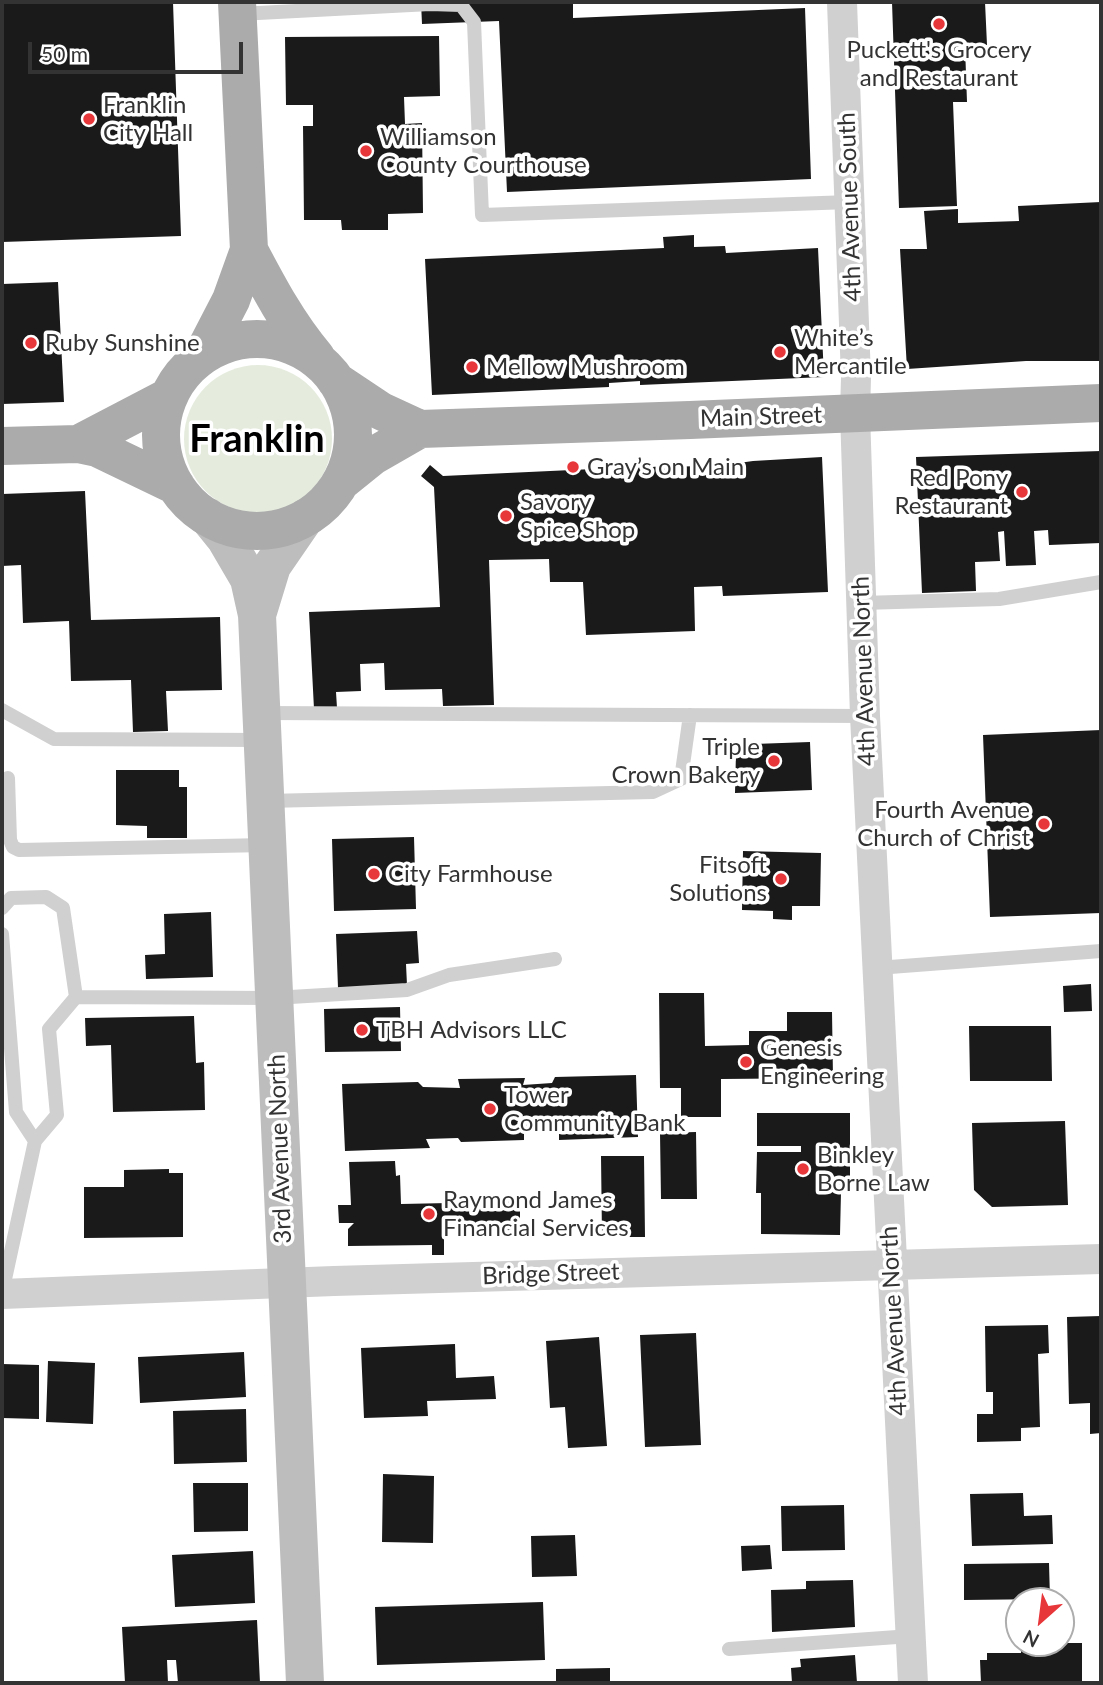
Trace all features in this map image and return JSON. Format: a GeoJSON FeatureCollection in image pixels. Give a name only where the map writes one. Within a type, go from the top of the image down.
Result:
{"type":"FeatureCollection","features":[{"type":"Feature","properties":{"kind":"main road"},"geometry":{"type":"LineString","coordinates":[[202,356],[231,300],[249,250],[238,8]]}},
{"type":"Feature","properties":{"kind":"main road"},"geometry":{"type":"LineString","coordinates":[[249,250],[278,306],[298,336],[330,374],[348,405],[353,431],[351,456],[342,481],[326,502],[305,518],[281,527],[254,531],[226,525],[208,517],[190,503],[176,486],[164,457],[162,419],[168,397],[182,374],[202,356],[232,342],[265,339],[297,348],[330,374]]}},
{"type":"Feature","properties":{"kind":"main road","name":"Main Street"},"geometry":{"type":"LineString","coordinates":[[330,374],[381,411],[420,429],[1101,403]]}},
{"type":"Feature","properties":{"kind":"main road"},"geometry":{"type":"LineString","coordinates":[[78,444],[168,397]]}},
{"type":"Feature","properties":{"kind":"main road","name":"Main Street"},"geometry":{"type":"LineString","coordinates":[[342,481],[373,456],[420,429]]}},
{"type":"Feature","properties":{"kind":"main road"},"geometry":{"type":"LineString","coordinates":[[2,446],[78,444],[97,448],[176,486]]}},
{"type":"Feature","properties":{"kind":"main road","name":"3rd Avenue North"},"geometry":{"type":"LineString","coordinates":[[208,517],[225,538],[249,579],[257,615],[305,1683]]}},
{"type":"Feature","properties":{"kind":"main road","name":"3rd Avenue North"},"geometry":{"type":"LineString","coordinates":[[257,615],[272,566],[305,518]]}},
{"type":"Feature","properties":{"kind":"street","name":"4th Avenue South"},"geometry":{"type":"LineString","coordinates":[[842,2],[856,378],[855,413]]}},
{"type":"Feature","properties":{"kind":"street","name":"4th Avenue North"},"geometry":{"type":"LineString","coordinates":[[855,413],[864,716],[913,1683]]}},
{"type":"Feature","properties":{"kind":"street","name":"Bridge Street"},"geometry":{"type":"LineString","coordinates":[[2,1294],[1101,1259]]}},
{"type":"Feature","properties":{"kind":"lane"},"geometry":{"type":"LineString","coordinates":[[238,8],[461,5],[474,22],[482,215],[850,202]]}},
{"type":"Feature","properties":{"kind":"lane"},"geometry":{"type":"LineString","coordinates":[[862,603],[999,599],[1101,582]]}},
{"type":"Feature","properties":{"kind":"lane"},"geometry":{"type":"LineString","coordinates":[[4,712],[54,739],[263,726],[690,715],[864,716]]}},
{"type":"Feature","properties":{"kind":"lane"},"geometry":{"type":"LineString","coordinates":[[266,801],[653,792],[681,779],[690,715]]}},
{"type":"Feature","properties":{"kind":"lane"},"geometry":{"type":"LineString","coordinates":[[8,778],[10,840],[13,847],[19,850],[267,845]]}},
{"type":"Feature","properties":{"kind":"lane"},"geometry":{"type":"LineString","coordinates":[[2,908],[11,898],[46,897],[63,908],[76,996],[49,1029],[57,1115],[35,1141],[2,1294]]}},
{"type":"Feature","properties":{"kind":"lane"},"geometry":{"type":"LineString","coordinates":[[2,934],[16,1112],[35,1141]]}},
{"type":"Feature","properties":{"kind":"lane"},"geometry":{"type":"LineString","coordinates":[[877,968],[1101,951]]}},
{"type":"Feature","properties":{"kind":"lane"},"geometry":{"type":"LineString","coordinates":[[76,996],[274,998],[407,990],[449,975],[555,959]]}},
{"type":"Feature","properties":{"kind":"lane"},"geometry":{"type":"LineString","coordinates":[[729,1650],[911,1636]]}},
{"type":"Feature","properties":{"kind":"shaded area"},"geometry":{"type":"Polygon","coordinates":[[[258,365],[286,370],[311,386],[327,411],[332,439],[327,467],[311,492],[286,508],[258,513],[230,508],[205,492],[189,467],[184,439],[189,411],[205,386],[230,370],[258,365]]]}},
{"type":"Feature","properties":{"kind":"building","name":"Franklin City Hall"},"geometry":{"type":"Polygon","coordinates":[[[2,2],[173,2],[181,236],[2,242],[2,2]]]}},
{"type":"Feature","properties":{"kind":"building"},"geometry":{"type":"Polygon","coordinates":[[[421,2],[573,2],[573,18],[805,8],[811,179],[507,192],[499,21],[422,24],[421,2]]]}},
{"type":"Feature","properties":{"kind":"building"},"geometry":{"type":"Polygon","coordinates":[[[892,2],[985,2],[987,45],[965,46],[967,102],[953,102],[957,206],[899,208],[892,2]]]}},
{"type":"Feature","properties":{"kind":"building"},"geometry":{"type":"Polygon","coordinates":[[[439,36],[440,96],[404,97],[405,124],[422,123],[423,213],[388,214],[388,230],[342,230],[341,220],[304,220],[303,126],[313,126],[313,105],[286,105],[285,37],[439,36]]]}},
{"type":"Feature","properties":{"kind":"building"},"geometry":{"type":"Polygon","coordinates":[[[1101,202],[1101,361],[1026,361],[907,369],[900,249],[927,249],[924,211],[958,209],[958,223],[1019,221],[1018,206],[1101,202]]]}},
{"type":"Feature","properties":{"kind":"building"},"geometry":{"type":"Polygon","coordinates":[[[694,235],[694,247],[725,246],[726,253],[818,248],[824,377],[640,385],[640,381],[609,383],[609,387],[432,395],[425,259],[664,248],[663,237],[694,235]]]}},
{"type":"Feature","properties":{"kind":"building","name":"Ruby Sunshine"},"geometry":{"type":"Polygon","coordinates":[[[58,282],[64,402],[2,404],[2,284],[58,282]]]}},
{"type":"Feature","properties":{"kind":"building"},"geometry":{"type":"Polygon","coordinates":[[[1101,451],[1101,543],[1049,545],[1048,530],[1034,531],[1036,565],[1006,566],[1004,531],[998,532],[1000,561],[975,562],[976,591],[922,593],[916,457],[1101,451]]]}},
{"type":"Feature","properties":{"kind":"building"},"geometry":{"type":"Polygon","coordinates":[[[822,457],[828,592],[723,596],[722,586],[694,587],[695,631],[586,635],[583,582],[550,582],[549,559],[489,560],[494,705],[443,706],[442,689],[385,690],[384,663],[360,664],[361,691],[336,692],[337,708],[314,709],[309,612],[440,607],[434,487],[421,476],[430,465],[443,476],[717,466],[822,457]]]}},
{"type":"Feature","properties":{"kind":"building"},"geometry":{"type":"Polygon","coordinates":[[[85,491],[91,620],[220,617],[222,690],[166,691],[168,731],[133,732],[131,680],[71,681],[69,621],[23,623],[21,565],[2,566],[2,494],[85,491]]]}},
{"type":"Feature","properties":{"kind":"building","name":"Fourth Avenue Church of Christ"},"geometry":{"type":"Polygon","coordinates":[[[1101,730],[1101,913],[990,917],[983,735],[1101,730]]]}},
{"type":"Feature","properties":{"kind":"building","name":"Triple Crown Bakery"},"geometry":{"type":"Polygon","coordinates":[[[810,742],[812,790],[735,793],[736,752],[755,749],[754,744],[810,742]]]}},
{"type":"Feature","properties":{"kind":"building"},"geometry":{"type":"Polygon","coordinates":[[[116,770],[179,770],[179,787],[187,787],[187,838],[147,838],[147,826],[116,825],[116,770]]]}},
{"type":"Feature","properties":{"kind":"building","name":"City Farmhouse"},"geometry":{"type":"Polygon","coordinates":[[[414,837],[416,909],[334,911],[332,839],[414,837]]]}},
{"type":"Feature","properties":{"kind":"building","name":"Fitsoft Solutions"},"geometry":{"type":"Polygon","coordinates":[[[743,851],[821,853],[820,906],[792,906],[792,920],[773,919],[773,911],[742,910],[743,851]]]}},
{"type":"Feature","properties":{"kind":"building"},"geometry":{"type":"Polygon","coordinates":[[[211,912],[213,977],[146,979],[145,955],[165,954],[164,914],[211,912]]]}},
{"type":"Feature","properties":{"kind":"building"},"geometry":{"type":"Polygon","coordinates":[[[417,931],[419,963],[406,964],[407,985],[338,988],[336,934],[417,931]]]}},
{"type":"Feature","properties":{"kind":"building"},"geometry":{"type":"Polygon","coordinates":[[[1091,984],[1092,1011],[1064,1012],[1063,986],[1091,984]]]}},
{"type":"Feature","properties":{"kind":"building","name":"Genesis Engineering"},"geometry":{"type":"Polygon","coordinates":[[[659,993],[704,993],[705,1046],[749,1045],[749,1031],[787,1031],[787,1012],[832,1012],[833,1078],[721,1079],[721,1117],[681,1117],[681,1088],[660,1088],[659,993]]]}},
{"type":"Feature","properties":{"kind":"building","name":"TBH Advisors LLC"},"geometry":{"type":"Polygon","coordinates":[[[400,1007],[401,1051],[325,1052],[324,1009],[400,1007]]]}},
{"type":"Feature","properties":{"kind":"building"},"geometry":{"type":"Polygon","coordinates":[[[194,1016],[196,1063],[204,1062],[205,1110],[113,1112],[111,1045],[86,1046],[85,1018],[194,1016]]]}},
{"type":"Feature","properties":{"kind":"building"},"geometry":{"type":"Polygon","coordinates":[[[969,1026],[1051,1026],[1052,1081],[970,1081],[969,1026]]]}},
{"type":"Feature","properties":{"kind":"building","name":"Tower Community Bank"},"geometry":{"type":"Polygon","coordinates":[[[636,1075],[638,1137],[559,1140],[559,1130],[524,1132],[524,1140],[461,1142],[458,1138],[426,1139],[430,1148],[345,1151],[342,1084],[418,1082],[423,1087],[460,1088],[458,1079],[525,1078],[523,1085],[552,1083],[555,1077],[636,1075]]]}},
{"type":"Feature","properties":{"kind":"building","name":"Binkley Borne Law"},"geometry":{"type":"Polygon","coordinates":[[[757,1113],[850,1113],[850,1185],[830,1185],[832,1191],[841,1192],[840,1235],[761,1234],[761,1193],[756,1193],[757,1152],[801,1152],[801,1146],[757,1146],[757,1113]]]}},
{"type":"Feature","properties":{"kind":"building"},"geometry":{"type":"Polygon","coordinates":[[[1065,1121],[1068,1205],[992,1207],[974,1190],[972,1123],[1065,1121]]]}},
{"type":"Feature","properties":{"kind":"building"},"geometry":{"type":"Polygon","coordinates":[[[696,1132],[697,1199],[661,1199],[660,1133],[696,1132]]]}},
{"type":"Feature","properties":{"kind":"building"},"geometry":{"type":"Polygon","coordinates":[[[601,1156],[644,1156],[645,1237],[602,1237],[601,1156]]]}},
{"type":"Feature","properties":{"kind":"building","name":"Raymond James Financial Services"},"geometry":{"type":"Polygon","coordinates":[[[395,1161],[396,1176],[400,1175],[401,1204],[449,1203],[447,1198],[520,1198],[520,1230],[444,1231],[444,1255],[432,1255],[432,1245],[348,1246],[348,1229],[354,1223],[339,1223],[338,1205],[351,1205],[349,1162],[395,1161]]]}},
{"type":"Feature","properties":{"kind":"building"},"geometry":{"type":"Polygon","coordinates":[[[169,1169],[169,1173],[183,1173],[183,1237],[84,1238],[84,1187],[124,1187],[124,1170],[169,1169]]]}},
{"type":"Feature","properties":{"kind":"building"},"geometry":{"type":"Polygon","coordinates":[[[1101,1316],[1101,1433],[1090,1434],[1090,1403],[1069,1404],[1067,1317],[1101,1316]]]}},
{"type":"Feature","properties":{"kind":"building"},"geometry":{"type":"Polygon","coordinates":[[[1048,1325],[1049,1353],[1038,1354],[1040,1427],[1021,1428],[1021,1441],[977,1442],[977,1414],[993,1414],[993,1392],[986,1392],[985,1326],[1048,1325]]]}},
{"type":"Feature","properties":{"kind":"building"},"geometry":{"type":"Polygon","coordinates":[[[696,1333],[701,1445],[645,1447],[640,1335],[696,1333]]]}},
{"type":"Feature","properties":{"kind":"building"},"geometry":{"type":"Polygon","coordinates":[[[599,1337],[607,1446],[568,1448],[565,1407],[550,1408],[546,1341],[599,1337]]]}},
{"type":"Feature","properties":{"kind":"building"},"geometry":{"type":"Polygon","coordinates":[[[455,1344],[456,1378],[494,1376],[496,1399],[427,1401],[428,1416],[364,1418],[361,1348],[455,1344]]]}},
{"type":"Feature","properties":{"kind":"building"},"geometry":{"type":"Polygon","coordinates":[[[244,1352],[246,1397],[140,1403],[138,1357],[244,1352]]]}},
{"type":"Feature","properties":{"kind":"building"},"geometry":{"type":"Polygon","coordinates":[[[48,1361],[95,1363],[93,1424],[46,1422],[48,1361]]]}},
{"type":"Feature","properties":{"kind":"building"},"geometry":{"type":"Polygon","coordinates":[[[2,1364],[39,1365],[39,1419],[2,1418],[2,1364]]]}},
{"type":"Feature","properties":{"kind":"building"},"geometry":{"type":"Polygon","coordinates":[[[246,1409],[247,1462],[174,1464],[173,1411],[246,1409]]]}},
{"type":"Feature","properties":{"kind":"building"},"geometry":{"type":"Polygon","coordinates":[[[383,1474],[434,1476],[433,1543],[382,1542],[383,1474]]]}},
{"type":"Feature","properties":{"kind":"building"},"geometry":{"type":"Polygon","coordinates":[[[193,1483],[248,1483],[248,1531],[194,1532],[193,1483]]]}},
{"type":"Feature","properties":{"kind":"building"},"geometry":{"type":"Polygon","coordinates":[[[1023,1493],[1024,1516],[1052,1515],[1053,1544],[972,1546],[970,1494],[1023,1493]]]}},
{"type":"Feature","properties":{"kind":"building"},"geometry":{"type":"Polygon","coordinates":[[[844,1505],[845,1550],[782,1551],[781,1506],[844,1505]]]}},
{"type":"Feature","properties":{"kind":"building"},"geometry":{"type":"Polygon","coordinates":[[[575,1535],[577,1576],[532,1577],[531,1536],[575,1535]]]}},
{"type":"Feature","properties":{"kind":"building"},"geometry":{"type":"Polygon","coordinates":[[[770,1545],[772,1569],[742,1571],[741,1546],[770,1545]]]}},
{"type":"Feature","properties":{"kind":"building"},"geometry":{"type":"Polygon","coordinates":[[[253,1551],[255,1603],[175,1607],[172,1555],[253,1551]]]}},
{"type":"Feature","properties":{"kind":"building"},"geometry":{"type":"Polygon","coordinates":[[[1049,1563],[1050,1587],[1005,1587],[1005,1600],[964,1600],[964,1564],[1049,1563]]]}},
{"type":"Feature","properties":{"kind":"building"},"geometry":{"type":"Polygon","coordinates":[[[853,1580],[855,1627],[772,1632],[771,1590],[806,1589],[806,1581],[853,1580]]]}},
{"type":"Feature","properties":{"kind":"building"},"geometry":{"type":"Polygon","coordinates":[[[543,1602],[545,1660],[377,1665],[375,1607],[543,1602]]]}},
{"type":"Feature","properties":{"kind":"building"},"geometry":{"type":"Polygon","coordinates":[[[257,1620],[260,1683],[178,1683],[176,1660],[167,1660],[168,1683],[125,1683],[122,1627],[257,1620]]]}},
{"type":"Feature","properties":{"kind":"building"},"geometry":{"type":"Polygon","coordinates":[[[1075,1643],[1082,1643],[1082,1683],[981,1683],[980,1660],[987,1660],[987,1653],[1005,1653],[1005,1657],[1075,1657],[1075,1643]]]}},
{"type":"Feature","properties":{"kind":"building"},"geometry":{"type":"Polygon","coordinates":[[[855,1655],[857,1683],[792,1683],[791,1668],[801,1667],[800,1659],[855,1655]]]}},
{"type":"Feature","properties":{"kind":"building"},"geometry":{"type":"Polygon","coordinates":[[[610,1668],[610,1683],[556,1683],[556,1669],[610,1668]]]}},
{"type":"Feature","properties":{"kind":"place","name":"Puckett's Grocery and Restaurant"},"geometry":{"type":"Point","coordinates":[939,24]}},
{"type":"Feature","properties":{"kind":"place","name":"Franklin City Hall"},"geometry":{"type":"Point","coordinates":[89,119]}},
{"type":"Feature","properties":{"kind":"place","name":"Williamson County Courthouse"},"geometry":{"type":"Point","coordinates":[366,151]}},
{"type":"Feature","properties":{"kind":"place","name":"Ruby Sunshine"},"geometry":{"type":"Point","coordinates":[31,343]}},
{"type":"Feature","properties":{"kind":"place","name":"White’s Mercantile"},"geometry":{"type":"Point","coordinates":[780,352]}},
{"type":"Feature","properties":{"kind":"place","name":"Mellow Mushroom"},"geometry":{"type":"Point","coordinates":[472,367]}},
{"type":"Feature","properties":{"kind":"place","name":"Gray’s on Main"},"geometry":{"type":"Point","coordinates":[573,467]}},
{"type":"Feature","properties":{"kind":"place","name":"Red Pony Restaurant"},"geometry":{"type":"Point","coordinates":[1022,492]}},
{"type":"Feature","properties":{"kind":"place","name":"Savory Spice Shop"},"geometry":{"type":"Point","coordinates":[506,516]}},
{"type":"Feature","properties":{"kind":"place","name":"Triple Crown Bakery"},"geometry":{"type":"Point","coordinates":[774,761]}},
{"type":"Feature","properties":{"kind":"place","name":"Fourth Avenue Church of Christ"},"geometry":{"type":"Point","coordinates":[1044,824]}},
{"type":"Feature","properties":{"kind":"place","name":"City Farmhouse"},"geometry":{"type":"Point","coordinates":[374,874]}},
{"type":"Feature","properties":{"kind":"place","name":"Fitsoft Solutions"},"geometry":{"type":"Point","coordinates":[781,879]}},
{"type":"Feature","properties":{"kind":"place","name":"TBH Advisors LLC"},"geometry":{"type":"Point","coordinates":[362,1030]}},
{"type":"Feature","properties":{"kind":"place","name":"Genesis Engineering"},"geometry":{"type":"Point","coordinates":[746,1062]}},
{"type":"Feature","properties":{"kind":"place","name":"Tower Community Bank"},"geometry":{"type":"Point","coordinates":[490,1109]}},
{"type":"Feature","properties":{"kind":"place","name":"Binkley Borne Law"},"geometry":{"type":"Point","coordinates":[803,1169]}},
{"type":"Feature","properties":{"kind":"place","name":"Raymond James Financial Services"},"geometry":{"type":"Point","coordinates":[429,1214]}},
{"type":"Feature","properties":{"kind":"district","name":"Franklin"},"geometry":{"type":"Point","coordinates":[257,440]}}]}
